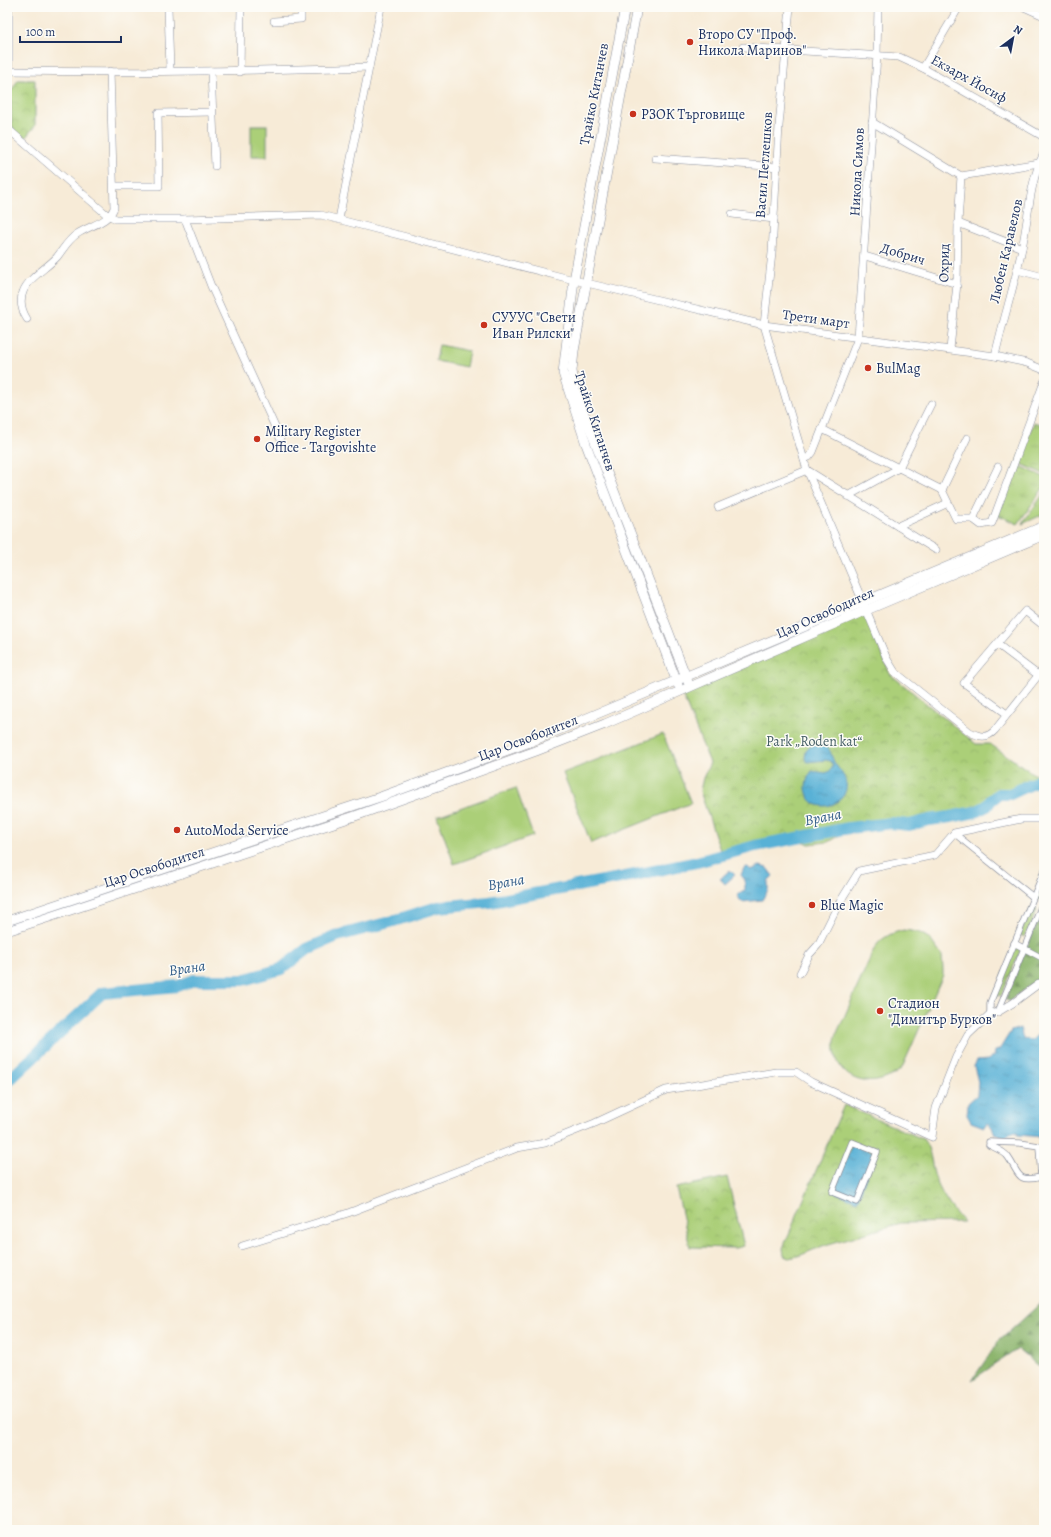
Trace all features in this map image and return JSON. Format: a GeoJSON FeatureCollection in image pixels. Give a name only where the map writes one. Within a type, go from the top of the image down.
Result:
{"type":"FeatureCollection","features":[{"type":"Feature","properties":{"kind":"street"},"geometry":{"type":"LineString","coordinates":[[7,104],[9,71],[9,7]]}},
{"type":"Feature","properties":{"kind":"street"},"geometry":{"type":"LineString","coordinates":[[168,7],[170,70]]}},
{"type":"Feature","properties":{"kind":"street"},"geometry":{"type":"LineString","coordinates":[[240,72],[241,7]]}},
{"type":"Feature","properties":{"kind":"street"},"geometry":{"type":"LineString","coordinates":[[274,21],[301,19],[301,7]]}},
{"type":"Feature","properties":{"kind":"street"},"geometry":{"type":"LineString","coordinates":[[339,219],[381,7]]}},
{"type":"Feature","properties":{"kind":"street","name":"Трайко Китанчев"},"geometry":{"type":"LineString","coordinates":[[625,7],[574,280],[563,373],[567,391],[586,444],[681,691]]}},
{"type":"Feature","properties":{"kind":"street","name":"Трайко Китанчев"},"geometry":{"type":"LineString","coordinates":[[637,7],[585,283],[572,362],[575,390],[690,687]]}},
{"type":"Feature","properties":{"kind":"street","name":"Васил Петлешков"},"geometry":{"type":"LineString","coordinates":[[764,324],[778,167],[785,50],[790,7]]}},
{"type":"Feature","properties":{"kind":"street","name":"Никола Симов"},"geometry":{"type":"LineString","coordinates":[[804,459],[809,457],[812,452],[858,338],[865,256],[877,55],[878,7]]}},
{"type":"Feature","properties":{"kind":"street"},"geometry":{"type":"LineString","coordinates":[[923,68],[958,7]]}},
{"type":"Feature","properties":{"kind":"street"},"geometry":{"type":"LineString","coordinates":[[1024,7],[1044,16]]}},
{"type":"Feature","properties":{"kind":"street","name":"Екзарх Йосиф"},"geometry":{"type":"LineString","coordinates":[[744,47],[899,57],[923,68],[1044,137]]}},
{"type":"Feature","properties":{"kind":"street"},"geometry":{"type":"LineString","coordinates":[[9,71],[211,70],[240,72],[369,67]]}},
{"type":"Feature","properties":{"kind":"street"},"geometry":{"type":"LineString","coordinates":[[211,70],[215,166]]}},
{"type":"Feature","properties":{"kind":"street"},"geometry":{"type":"LineString","coordinates":[[26,319],[22,310],[21,300],[23,292],[29,283],[57,257],[69,240],[111,216],[114,208],[115,186],[110,71]]}},
{"type":"Feature","properties":{"kind":"street"},"geometry":{"type":"LineString","coordinates":[[115,186],[159,186],[158,114],[212,112]]}},
{"type":"Feature","properties":{"kind":"street"},"geometry":{"type":"LineString","coordinates":[[872,122],[961,176],[1039,163]]}},
{"type":"Feature","properties":{"kind":"street"},"geometry":{"type":"LineString","coordinates":[[7,128],[111,216]]}},
{"type":"Feature","properties":{"kind":"street","name":"Любен Каравелов"},"geometry":{"type":"LineString","coordinates":[[995,356],[1017,270],[1028,210],[1039,163],[1044,153]]}},
{"type":"Feature","properties":{"kind":"street"},"geometry":{"type":"LineString","coordinates":[[655,158],[778,167]]}},
{"type":"Feature","properties":{"kind":"street","name":"Охрид"},"geometry":{"type":"LineString","coordinates":[[950,349],[957,284],[958,223],[961,176]]}},
{"type":"Feature","properties":{"kind":"street","name":"Трети март"},"geometry":{"type":"LineString","coordinates":[[111,216],[121,220],[307,214],[339,219],[585,283],[764,324],[995,356],[1044,370]]}},
{"type":"Feature","properties":{"kind":"street"},"geometry":{"type":"LineString","coordinates":[[732,214],[774,218]]}},
{"type":"Feature","properties":{"kind":"street"},"geometry":{"type":"LineString","coordinates":[[185,219],[214,293],[280,438]]}},
{"type":"Feature","properties":{"kind":"street"},"geometry":{"type":"LineString","coordinates":[[958,223],[1022,248]]}},
{"type":"Feature","properties":{"kind":"street","name":"Добрич"},"geometry":{"type":"LineString","coordinates":[[865,256],[957,284]]}},
{"type":"Feature","properties":{"kind":"street"},"geometry":{"type":"LineString","coordinates":[[1017,270],[1044,277]]}},
{"type":"Feature","properties":{"kind":"street"},"geometry":{"type":"LineString","coordinates":[[764,324],[807,470],[887,659],[895,672],[970,732],[985,737],[990,735],[1044,668]]}},
{"type":"Feature","properties":{"kind":"street"},"geometry":{"type":"LineString","coordinates":[[822,429],[942,490],[956,519],[973,519],[981,525],[992,523],[1044,382]]}},
{"type":"Feature","properties":{"kind":"street"},"geometry":{"type":"LineString","coordinates":[[848,496],[899,468],[931,404]]}},
{"type":"Feature","properties":{"kind":"street"},"geometry":{"type":"LineString","coordinates":[[942,490],[967,438]]}},
{"type":"Feature","properties":{"kind":"street"},"geometry":{"type":"LineString","coordinates":[[973,519],[998,467]]}},
{"type":"Feature","properties":{"kind":"street"},"geometry":{"type":"LineString","coordinates":[[807,470],[936,550]]}},
{"type":"Feature","properties":{"kind":"street"},"geometry":{"type":"LineString","coordinates":[[718,507],[807,470]]}},
{"type":"Feature","properties":{"kind":"street"},"geometry":{"type":"LineString","coordinates":[[898,526],[948,503]]}},
{"type":"Feature","properties":{"kind":"street","name":"Цар Освободител"},"geometry":{"type":"LineString","coordinates":[[7,930],[355,816],[536,751],[681,691],[865,606],[1044,526]]}},
{"type":"Feature","properties":{"kind":"street","name":"Цар Освободител"},"geometry":{"type":"LineString","coordinates":[[7,921],[383,796],[530,742],[676,681],[1044,535]]}},
{"type":"Feature","properties":{"kind":"street"},"geometry":{"type":"LineString","coordinates":[[1006,714],[964,684],[1025,612],[1044,626]]}},
{"type":"Feature","properties":{"kind":"street"},"geometry":{"type":"LineString","coordinates":[[997,644],[1038,675]]}},
{"type":"Feature","properties":{"kind":"street"},"geometry":{"type":"LineString","coordinates":[[800,973],[809,955],[818,945],[838,905],[859,871],[935,855],[954,833],[1021,819],[1044,819]]}},
{"type":"Feature","properties":{"kind":"street"},"geometry":{"type":"LineString","coordinates":[[954,833],[1041,906]]}},
{"type":"Feature","properties":{"kind":"street"},"geometry":{"type":"LineString","coordinates":[[990,1014],[990,1003],[1043,874]]}},
{"type":"Feature","properties":{"kind":"street"},"geometry":{"type":"LineString","coordinates":[[999,1009],[1044,900]]}},
{"type":"Feature","properties":{"kind":"street"},"geometry":{"type":"LineString","coordinates":[[1014,943],[1024,947],[1044,960]]}},
{"type":"Feature","properties":{"kind":"street"},"geometry":{"type":"LineString","coordinates":[[242,1246],[348,1213],[517,1148],[545,1143],[595,1123],[666,1090],[734,1078],[776,1072],[796,1072],[811,1082],[932,1137],[936,1108],[956,1057],[968,1035],[990,1014],[1044,980]]}},
{"type":"Feature","properties":{"kind":"street"},"geometry":{"type":"LineString","coordinates":[[990,1003],[999,1009]]}},
{"type":"Feature","properties":{"kind":"street"},"geometry":{"type":"LineString","coordinates":[[852,1142],[877,1152],[857,1202],[832,1192],[852,1142]]}},
{"type":"Feature","properties":{"kind":"street"},"geometry":{"type":"LineString","coordinates":[[1020,1143],[1039,1146],[1043,1180],[1029,1180],[1017,1174],[1007,1156],[989,1144],[1020,1143]]}},
{"type":"Feature","properties":{"kind":"green space"},"geometry":{"type":"Polygon","coordinates":[[[18,80],[35,80],[35,126],[25,138],[14,131],[12,125],[10,93],[18,80]]]}},
{"type":"Feature","properties":{"kind":"green space"},"geometry":{"type":"Polygon","coordinates":[[[251,125],[267,125],[267,156],[251,156],[251,125]]]}},
{"type":"Feature","properties":{"kind":"green space"},"geometry":{"type":"Polygon","coordinates":[[[439,345],[469,351],[466,367],[436,361],[439,345]]]}},
{"type":"Feature","properties":{"kind":"green space"},"geometry":{"type":"Polygon","coordinates":[[[1034,422],[1043,425],[1044,423],[1044,474],[1017,462],[1034,422]]]}},
{"type":"Feature","properties":{"kind":"green space"},"geometry":{"type":"Polygon","coordinates":[[[1016,464],[1044,477],[1044,487],[1018,524],[998,515],[1016,464]]]}},
{"type":"Feature","properties":{"kind":"green space"},"geometry":{"type":"Polygon","coordinates":[[[1044,493],[1044,514],[1022,524],[1044,493]]]}},
{"type":"Feature","properties":{"kind":"green space","name":"Park „Roden kat“"},"geometry":{"type":"Polygon","coordinates":[[[866,613],[890,674],[976,744],[990,744],[1041,779],[970,811],[944,819],[907,823],[875,821],[843,833],[828,842],[810,844],[795,841],[721,853],[700,791],[703,778],[710,763],[682,694],[866,613]]]}},
{"type":"Feature","properties":{"kind":"green space"},"geometry":{"type":"Polygon","coordinates":[[[663,734],[691,803],[591,843],[563,773],[663,734]]]}},
{"type":"Feature","properties":{"kind":"green space"},"geometry":{"type":"Polygon","coordinates":[[[516,788],[533,836],[454,864],[437,816],[516,788]]]}},
{"type":"Feature","properties":{"kind":"green space"},"geometry":{"type":"Polygon","coordinates":[[[1043,879],[1044,893],[1041,900],[1035,898],[1043,879]]]}},
{"type":"Feature","properties":{"kind":"green space"},"geometry":{"type":"Polygon","coordinates":[[[1044,906],[1044,975],[1010,1000],[1005,1000],[1044,906]]]}},
{"type":"Feature","properties":{"kind":"green space"},"geometry":{"type":"Polygon","coordinates":[[[1031,908],[1037,910],[1025,937],[1020,935],[1031,908]]]}},
{"type":"Feature","properties":{"kind":"green space"},"geometry":{"type":"Polygon","coordinates":[[[904,930],[918,932],[929,938],[942,956],[943,975],[902,1068],[891,1076],[880,1080],[868,1081],[857,1079],[847,1074],[840,1066],[836,1055],[835,1041],[837,1034],[876,946],[888,935],[904,930]]]}},
{"type":"Feature","properties":{"kind":"green space"},"geometry":{"type":"Polygon","coordinates":[[[1015,946],[1021,949],[1001,996],[996,994],[1015,946]]]}},
{"type":"Feature","properties":{"kind":"green space"},"geometry":{"type":"Polygon","coordinates":[[[844,1105],[923,1139],[929,1151],[934,1174],[942,1194],[963,1222],[901,1223],[825,1245],[801,1255],[790,1258],[784,1256],[783,1248],[844,1105]]]}},
{"type":"Feature","properties":{"kind":"green space"},"geometry":{"type":"Polygon","coordinates":[[[727,1177],[744,1246],[736,1248],[690,1247],[676,1188],[727,1177]]]}},
{"type":"Feature","properties":{"kind":"green space"},"geometry":{"type":"Polygon","coordinates":[[[1044,1300],[1044,1367],[1038,1366],[1018,1349],[972,1380],[998,1342],[1044,1300]]]}},
{"type":"Feature","properties":{"kind":"water"},"geometry":{"type":"Polygon","coordinates":[[[814,743],[823,744],[828,748],[846,783],[846,791],[842,797],[829,805],[821,806],[814,803],[809,798],[806,788],[809,775],[812,771],[826,773],[830,771],[833,766],[831,761],[826,760],[807,762],[805,758],[806,751],[814,743]]]}},
{"type":"Feature","properties":{"kind":"water"},"geometry":{"type":"Polygon","coordinates":[[[760,866],[767,868],[773,876],[768,881],[768,890],[762,900],[742,902],[737,896],[745,890],[745,880],[741,875],[744,868],[748,867],[751,870],[760,866]]]}},
{"type":"Feature","properties":{"kind":"water"},"geometry":{"type":"Polygon","coordinates":[[[730,870],[735,875],[725,884],[720,879],[730,870]]]}},
{"type":"Feature","properties":{"kind":"water"},"geometry":{"type":"Polygon","coordinates":[[[1020,1028],[1023,1039],[1032,1040],[1037,1035],[1044,1033],[1044,1137],[1018,1135],[1018,1132],[1013,1132],[1005,1137],[994,1133],[992,1127],[987,1123],[984,1127],[971,1122],[967,1115],[968,1103],[977,1095],[978,1082],[974,1066],[977,1061],[988,1060],[991,1057],[994,1057],[995,1051],[999,1050],[1011,1031],[1020,1028]]]}},
{"type":"Feature","properties":{"kind":"water"},"geometry":{"type":"Polygon","coordinates":[[[852,1144],[875,1153],[857,1201],[834,1192],[852,1144]]]}},
{"type":"Feature","properties":{"kind":"waterway","name":"Врана"},"geometry":{"type":"LineString","coordinates":[[7,1082],[102,993],[178,986],[194,980],[243,980],[281,969],[307,949],[337,936],[438,907],[490,902],[620,878],[697,862],[755,846],[849,828],[891,823],[909,825],[975,812],[987,806],[991,800],[999,794],[1010,794],[1044,778]]}},
{"type":"Feature","properties":{"kind":"place","name":"Второ СУ \"Проф. Никола Маринов\""},"geometry":{"type":"Point","coordinates":[690,42]}},
{"type":"Feature","properties":{"kind":"place","name":"РЗОК Търговище"},"geometry":{"type":"Point","coordinates":[633,114]}},
{"type":"Feature","properties":{"kind":"place","name":"СУУУС \"Свети Иван Рилски\""},"geometry":{"type":"Point","coordinates":[484,325]}},
{"type":"Feature","properties":{"kind":"place","name":"BulMag"},"geometry":{"type":"Point","coordinates":[868,368]}},
{"type":"Feature","properties":{"kind":"place","name":"Military Register Office - Targovishte"},"geometry":{"type":"Point","coordinates":[257,439]}},
{"type":"Feature","properties":{"kind":"place","name":"AutoModa Service"},"geometry":{"type":"Point","coordinates":[177,830]}},
{"type":"Feature","properties":{"kind":"place","name":"Blue Magic"},"geometry":{"type":"Point","coordinates":[812,905]}},
{"type":"Feature","properties":{"kind":"place","name":"Стадион \"Димитър Бурков\""},"geometry":{"type":"Point","coordinates":[880,1011]}}]}
